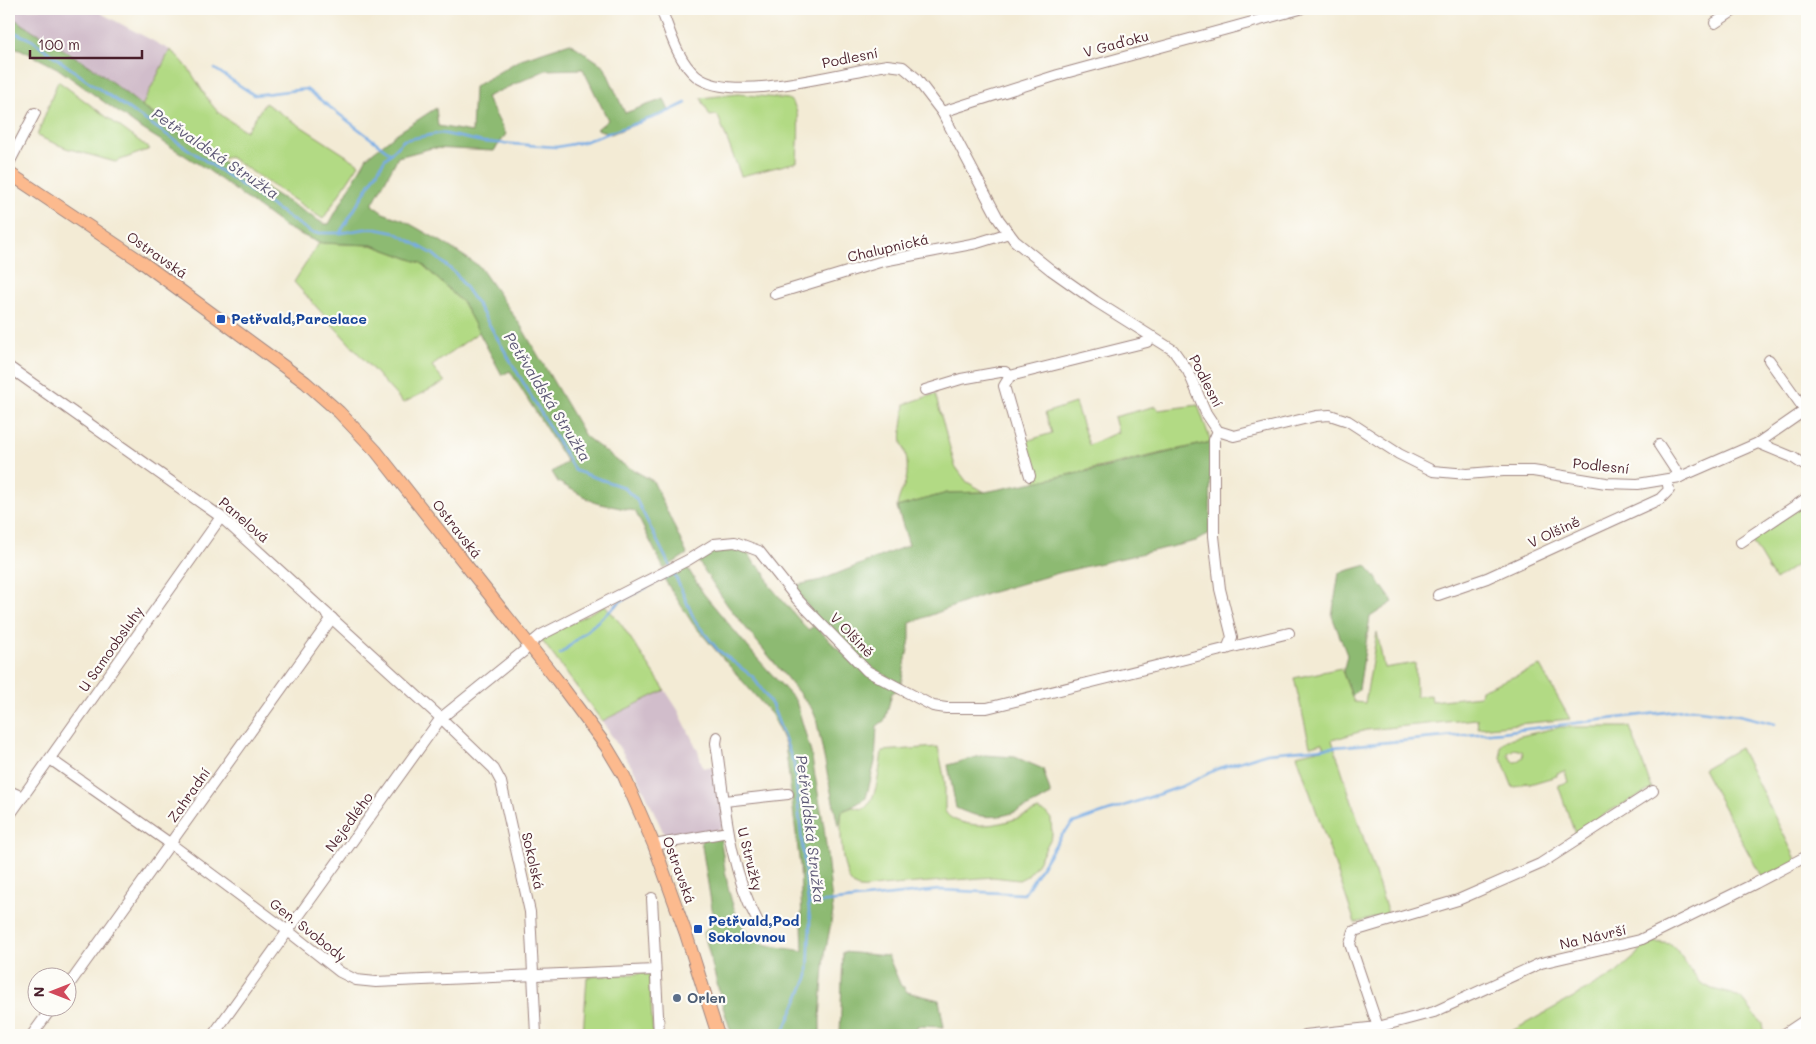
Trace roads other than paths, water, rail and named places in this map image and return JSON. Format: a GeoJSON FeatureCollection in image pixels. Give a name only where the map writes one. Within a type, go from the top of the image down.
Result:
{"type":"FeatureCollection","features":[{"type":"Feature","properties":{"kind":"main road","name":"Ostravská"},"geometry":{"type":"LineString","coordinates":[[9,172],[139,260],[305,382],[339,412],[376,451],[529,645],[606,746],[624,776],[654,845],[686,934],[718,1035]]}},
{"type":"Feature","properties":{"kind":"street","name":"Podlesní"},"geometry":{"type":"LineString","coordinates":[[661,9],[684,63],[697,77],[711,84],[728,88],[763,88],[887,65],[903,68],[916,78],[942,112],[999,220],[1015,241],[1051,270],[1095,301],[1173,350],[1188,371],[1206,413],[1218,431],[1234,436],[1330,414],[1348,421],[1399,454],[1433,471],[1467,474],[1533,471],[1606,483],[1638,484],[1680,477],[1758,443],[1806,410]]}},
{"type":"Feature","properties":{"kind":"street","name":"V Gaďoku"},"geometry":{"type":"LineString","coordinates":[[942,112],[1058,75],[1300,9]]}},
{"type":"Feature","properties":{"kind":"street"},"geometry":{"type":"LineString","coordinates":[[1715,23],[1736,9]]}},
{"type":"Feature","properties":{"kind":"street"},"geometry":{"type":"LineString","coordinates":[[9,163],[35,113]]}},
{"type":"Feature","properties":{"kind":"street","name":"Chalupnická"},"geometry":{"type":"LineString","coordinates":[[775,294],[883,261],[976,243],[1009,233]]}},
{"type":"Feature","properties":{"kind":"street"},"geometry":{"type":"LineString","coordinates":[[1030,476],[1004,386],[1010,376],[1147,342],[1153,337]]}},
{"type":"Feature","properties":{"kind":"street"},"geometry":{"type":"LineString","coordinates":[[1769,360],[1806,410]]}},
{"type":"Feature","properties":{"kind":"street","name":"Panelová"},"geometry":{"type":"LineString","coordinates":[[9,367],[221,517],[441,718]]}},
{"type":"Feature","properties":{"kind":"street"},"geometry":{"type":"LineString","coordinates":[[925,390],[1000,372],[1005,372],[1010,376]]}},
{"type":"Feature","properties":{"kind":"street"},"geometry":{"type":"LineString","coordinates":[[1218,431],[1214,440],[1214,536],[1220,590],[1232,637],[1227,649]]}},
{"type":"Feature","properties":{"kind":"street"},"geometry":{"type":"LineString","coordinates":[[1758,443],[1792,457],[1807,467]]}},
{"type":"Feature","properties":{"kind":"street"},"geometry":{"type":"LineString","coordinates":[[1659,445],[1680,477]]}},
{"type":"Feature","properties":{"kind":"street","name":"V Olšině"},"geometry":{"type":"LineString","coordinates":[[1438,595],[1487,578],[1660,499],[1668,490],[1667,480]]}},
{"type":"Feature","properties":{"kind":"street"},"geometry":{"type":"LineString","coordinates":[[1741,542],[1807,498]]}},
{"type":"Feature","properties":{"kind":"street","name":"U Samoobsluhy"},"geometry":{"type":"LineString","coordinates":[[9,816],[221,517]]}},
{"type":"Feature","properties":{"kind":"street","name":"V Olšině"},"geometry":{"type":"LineString","coordinates":[[529,645],[541,635],[688,560],[714,544],[735,542],[758,551],[797,598],[867,671],[933,706],[987,708],[1289,633]]}},
{"type":"Feature","properties":{"kind":"street","name":"Zahradní"},"geometry":{"type":"LineString","coordinates":[[78,972],[332,618]]}},
{"type":"Feature","properties":{"kind":"street","name":"Nejedlého"},"geometry":{"type":"LineString","coordinates":[[213,1035],[441,718],[524,652],[529,645]]}},
{"type":"Feature","properties":{"kind":"street","name":"Sokolská"},"geometry":{"type":"LineString","coordinates":[[441,718],[494,769],[501,782],[530,912],[536,1035]]}},
{"type":"Feature","properties":{"kind":"street","name":"U Stružky"},"geometry":{"type":"LineString","coordinates":[[717,737],[716,743],[728,832],[740,883],[747,902],[758,922]]}},
{"type":"Feature","properties":{"kind":"street","name":"Gen. Svobody"},"geometry":{"type":"LineString","coordinates":[[50,759],[171,844],[340,972],[356,980],[376,982],[655,970]]}},
{"type":"Feature","properties":{"kind":"street"},"geometry":{"type":"LineString","coordinates":[[9,792],[23,796]]}},
{"type":"Feature","properties":{"kind":"street"},"geometry":{"type":"LineString","coordinates":[[1378,1027],[1350,944],[1354,931],[1458,900],[1540,864],[1653,792]]}},
{"type":"Feature","properties":{"kind":"street"},"geometry":{"type":"LineString","coordinates":[[725,801],[788,794]]}},
{"type":"Feature","properties":{"kind":"street"},"geometry":{"type":"LineString","coordinates":[[654,845],[728,832]]}},
{"type":"Feature","properties":{"kind":"street","name":"Na Návrší"},"geometry":{"type":"LineString","coordinates":[[1305,1035],[1378,1027],[1434,1012],[1541,963],[1640,940],[1756,884],[1807,856]]}},
{"type":"Feature","properties":{"kind":"street"},"geometry":{"type":"LineString","coordinates":[[652,898],[660,1035]]}},
{"type":"Feature","properties":{"kind":"street"},"geometry":{"type":"LineString","coordinates":[[32,1035],[45,1016]]}},
{"type":"Feature","properties":{"kind":"street"},"geometry":{"type":"LineString","coordinates":[[1782,1035],[1807,1019]]}},
{"type":"Feature","properties":{"kind":"waterway","name":"Petřvaldská Stružka"},"geometry":{"type":"LineString","coordinates":[[9,30],[32,40],[89,82],[312,233],[340,233],[371,228],[396,233],[433,254],[456,274],[479,307],[572,466],[576,471],[623,487],[636,499],[670,566]]}},
{"type":"Feature","properties":{"kind":"waterway"},"geometry":{"type":"LineString","coordinates":[[9,42],[11,31]]}},
{"type":"Feature","properties":{"kind":"waterway"},"geometry":{"type":"LineString","coordinates":[[215,69],[254,95],[306,89],[390,153]]}},
{"type":"Feature","properties":{"kind":"waterway"},"geometry":{"type":"LineString","coordinates":[[340,233],[385,159],[404,140],[441,133],[483,142],[557,147],[583,142],[663,114],[686,103]]}},
{"type":"Feature","properties":{"kind":"waterway","name":"Petřvaldská Stružka"},"geometry":{"type":"LineString","coordinates":[[673,571],[695,621],[718,650],[753,677],[772,705],[794,764],[810,921],[808,976],[782,1035]]}},
{"type":"Feature","properties":{"kind":"waterway"},"geometry":{"type":"LineString","coordinates":[[560,654],[621,601],[674,573]]}},
{"type":"Feature","properties":{"kind":"waterway"},"geometry":{"type":"LineString","coordinates":[[808,904],[940,890],[1024,894],[1061,836],[1073,823],[1183,786],[1217,769],[1267,753],[1501,732],[1691,709],[1739,715],[1775,724]]}},
{"type":"Feature","properties":{"kind":"place","name":"Petřvald,Parcelace"},"geometry":{"type":"Point","coordinates":[221,319]}},
{"type":"Feature","properties":{"kind":"place","name":"Petřvald,Pod Sokolovnou"},"geometry":{"type":"Point","coordinates":[698,929]}},
{"type":"Feature","properties":{"kind":"place","name":"Orlen"},"geometry":{"type":"Point","coordinates":[677,998]}}]}
